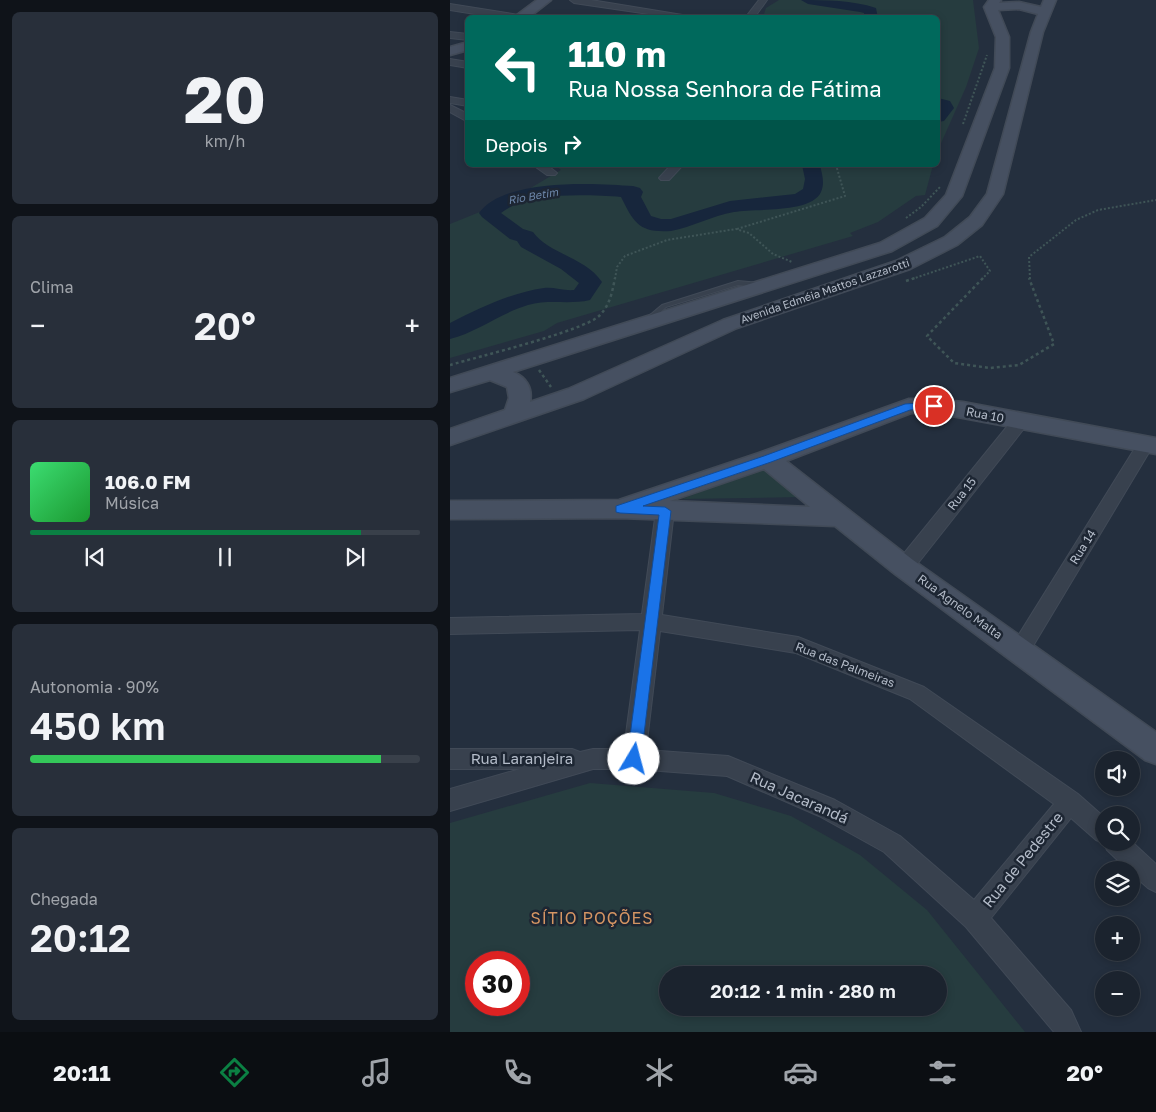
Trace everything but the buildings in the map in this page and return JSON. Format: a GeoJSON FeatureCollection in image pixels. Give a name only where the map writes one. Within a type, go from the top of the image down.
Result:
{"type":"FeatureCollection","features":[{"type":"Feature","properties":{"kind":"main road"},"geometry":{"type":"LineString","coordinates":[[523,15],[545,0]]}},
{"type":"Feature","properties":{"kind":"main road"},"geometry":{"type":"LineString","coordinates":[[992,4],[1048,6]]}},
{"type":"Feature","properties":{"kind":"main road","name":"Avenida Edméia Mattos Lazzarotti"},"geometry":{"type":"LineString","coordinates":[[450,385],[768,286],[886,247],[931,222],[954,196],[1002,68],[1006,50],[1004,34],[992,4]]}},
{"type":"Feature","properties":{"kind":"main road","name":"Avenida Edméia Mattos Lazzarotti"},"geometry":{"type":"LineString","coordinates":[[450,437],[576,394],[730,324],[903,265],[951,241],[976,221],[995,194],[1037,32],[1048,6]]}},
{"type":"Feature","properties":{"kind":"main road"},"geometry":{"type":"LineString","coordinates":[[450,51],[465,47]]}},
{"type":"Feature","properties":{"kind":"main road"},"geometry":{"type":"LineString","coordinates":[[492,373],[509,377],[517,382],[522,397],[514,416]]}},
{"type":"Feature","properties":{"kind":"main road","name":"Rua 10"},"geometry":{"type":"LineString","coordinates":[[620,509],[768,459],[909,406],[934,406],[1151,445]]}},
{"type":"Feature","properties":{"kind":"main road","name":"Rua Agnelo Malta"},"geometry":{"type":"LineString","coordinates":[[768,459],[838,517],[904,567],[1156,750]]}},
{"type":"Feature","properties":{"kind":"main road"},"geometry":{"type":"LineString","coordinates":[[450,510],[620,509],[838,517]]}},
{"type":"Feature","properties":{"kind":"street"},"geometry":{"type":"LineString","coordinates":[[574,0],[676,15]]}},
{"type":"Feature","properties":{"kind":"street"},"geometry":{"type":"LineString","coordinates":[[751,15],[760,0]]}},
{"type":"Feature","properties":{"kind":"street"},"geometry":{"type":"LineString","coordinates":[[450,7],[500,15]]}},
{"type":"Feature","properties":{"kind":"street"},"geometry":{"type":"LineString","coordinates":[[450,35],[465,38]]}},
{"type":"Feature","properties":{"kind":"street"},"geometry":{"type":"LineString","coordinates":[[450,62],[465,64]]}},
{"type":"Feature","properties":{"kind":"street"},"geometry":{"type":"LineString","coordinates":[[450,100],[465,102]]}},
{"type":"Feature","properties":{"kind":"street"},"geometry":{"type":"LineString","coordinates":[[450,108],[465,117]]}},
{"type":"Feature","properties":{"kind":"street"},"geometry":{"type":"LineString","coordinates":[[542,167],[551,173]]}},
{"type":"Feature","properties":{"kind":"street"},"geometry":{"type":"LineString","coordinates":[[665,178],[675,167]]}},
{"type":"Feature","properties":{"kind":"street","name":"Rua 15"},"geometry":{"type":"LineString","coordinates":[[904,567],[1020,422]]}},
{"type":"Feature","properties":{"kind":"street","name":"Rua 14"},"geometry":{"type":"LineString","coordinates":[[1020,650],[1151,445]]}},
{"type":"Feature","properties":{"kind":"street"},"geometry":{"type":"LineString","coordinates":[[634,759],[665,511]]}},
{"type":"Feature","properties":{"kind":"street","name":"Rua das Palmeiras"},"geometry":{"type":"LineString","coordinates":[[450,626],[652,622],[798,645],[858,667],[917,693],[1070,802],[1095,824]]}},
{"type":"Feature","properties":{"kind":"street","name":"Rua Laranjeira"},"geometry":{"type":"LineString","coordinates":[[450,759],[593,759]]}},
{"type":"Feature","properties":{"kind":"street","name":"Rua Jacarandá"},"geometry":{"type":"LineString","coordinates":[[450,800],[593,759],[634,759],[728,766],[827,808],[892,844],[975,918],[1062,1019],[1068,1032]]}},
{"type":"Feature","properties":{"kind":"street","name":"Rua de Pedestre"},"geometry":{"type":"LineString","coordinates":[[975,918],[1070,802]]}},
{"type":"Feature","properties":{"kind":"street"},"geometry":{"type":"LineString","coordinates":[[1125,851],[1156,880]]}},
{"type":"Feature","properties":{"kind":"path"},"geometry":{"type":"LineString","coordinates":[[960,133],[989,48]]}},
{"type":"Feature","properties":{"kind":"path"},"geometry":{"type":"LineString","coordinates":[[450,366],[568,330],[598,317],[611,300],[617,267],[625,256],[667,240],[736,229],[845,196],[837,167]]}},
{"type":"Feature","properties":{"kind":"path"},"geometry":{"type":"LineString","coordinates":[[901,221],[921,207],[941,186]]}},
{"type":"Feature","properties":{"kind":"path"},"geometry":{"type":"LineString","coordinates":[[898,283],[980,256],[990,270],[927,336],[954,363],[990,368],[1019,365],[1054,344],[1029,277],[1029,257],[1076,220],[1098,210],[1156,200]]}},
{"type":"Feature","properties":{"kind":"path"},"geometry":{"type":"LineString","coordinates":[[736,229],[749,233],[773,254],[792,262],[801,260]]}},
{"type":"Feature","properties":{"kind":"green space"},"geometry":{"type":"Polygon","coordinates":[[[779,0],[973,0],[979,48],[966,87],[940,146],[940,15],[764,15],[766,8],[779,0]]]}},
{"type":"Feature","properties":{"kind":"green space"},"geometry":{"type":"Polygon","coordinates":[[[557,167],[932,167],[925,195],[916,196],[878,222],[850,233],[853,236],[557,323],[544,331],[450,358],[450,224],[512,199],[561,170],[557,167]]]}},
{"type":"Feature","properties":{"kind":"green space"},"geometry":{"type":"Polygon","coordinates":[[[766,466],[802,497],[682,499],[766,466]]]}},
{"type":"Feature","properties":{"kind":"green space"},"geometry":{"type":"Polygon","coordinates":[[[590,783],[714,793],[791,816],[860,855],[927,910],[1025,1032],[450,1032],[450,823],[590,783]]]}},
{"type":"Feature","properties":{"kind":"waterway","name":"Rio Betim"},"geometry":{"type":"LineString","coordinates":[[808,0],[863,8],[871,11],[871,15]]}},
{"type":"Feature","properties":{"kind":"waterway","name":"Rio Betim"},"geometry":{"type":"LineString","coordinates":[[940,104],[946,108],[940,115]]}},
{"type":"Feature","properties":{"kind":"waterway","name":"Rio Betim"},"geometry":{"type":"LineString","coordinates":[[450,332],[496,309],[519,300],[544,295],[571,297],[582,295],[591,282],[569,264],[528,243],[526,236],[517,235],[489,213],[500,204],[516,198],[556,191],[600,190],[633,192],[631,197],[639,213],[647,223],[671,225],[730,207],[756,203],[796,201],[812,191],[814,179],[811,167]]}},
{"type":"Feature","properties":{"kind":"district","name":"SÍTIO POÇÕES"},"geometry":{"type":"Point","coordinates":[592,918]}},
{"type":"Feature","properties":{"kind":"route"},"geometry":{"type":"LineString","coordinates":[[634,759],[665,511],[620,509],[768,459],[909,406],[934,406]]}}]}
